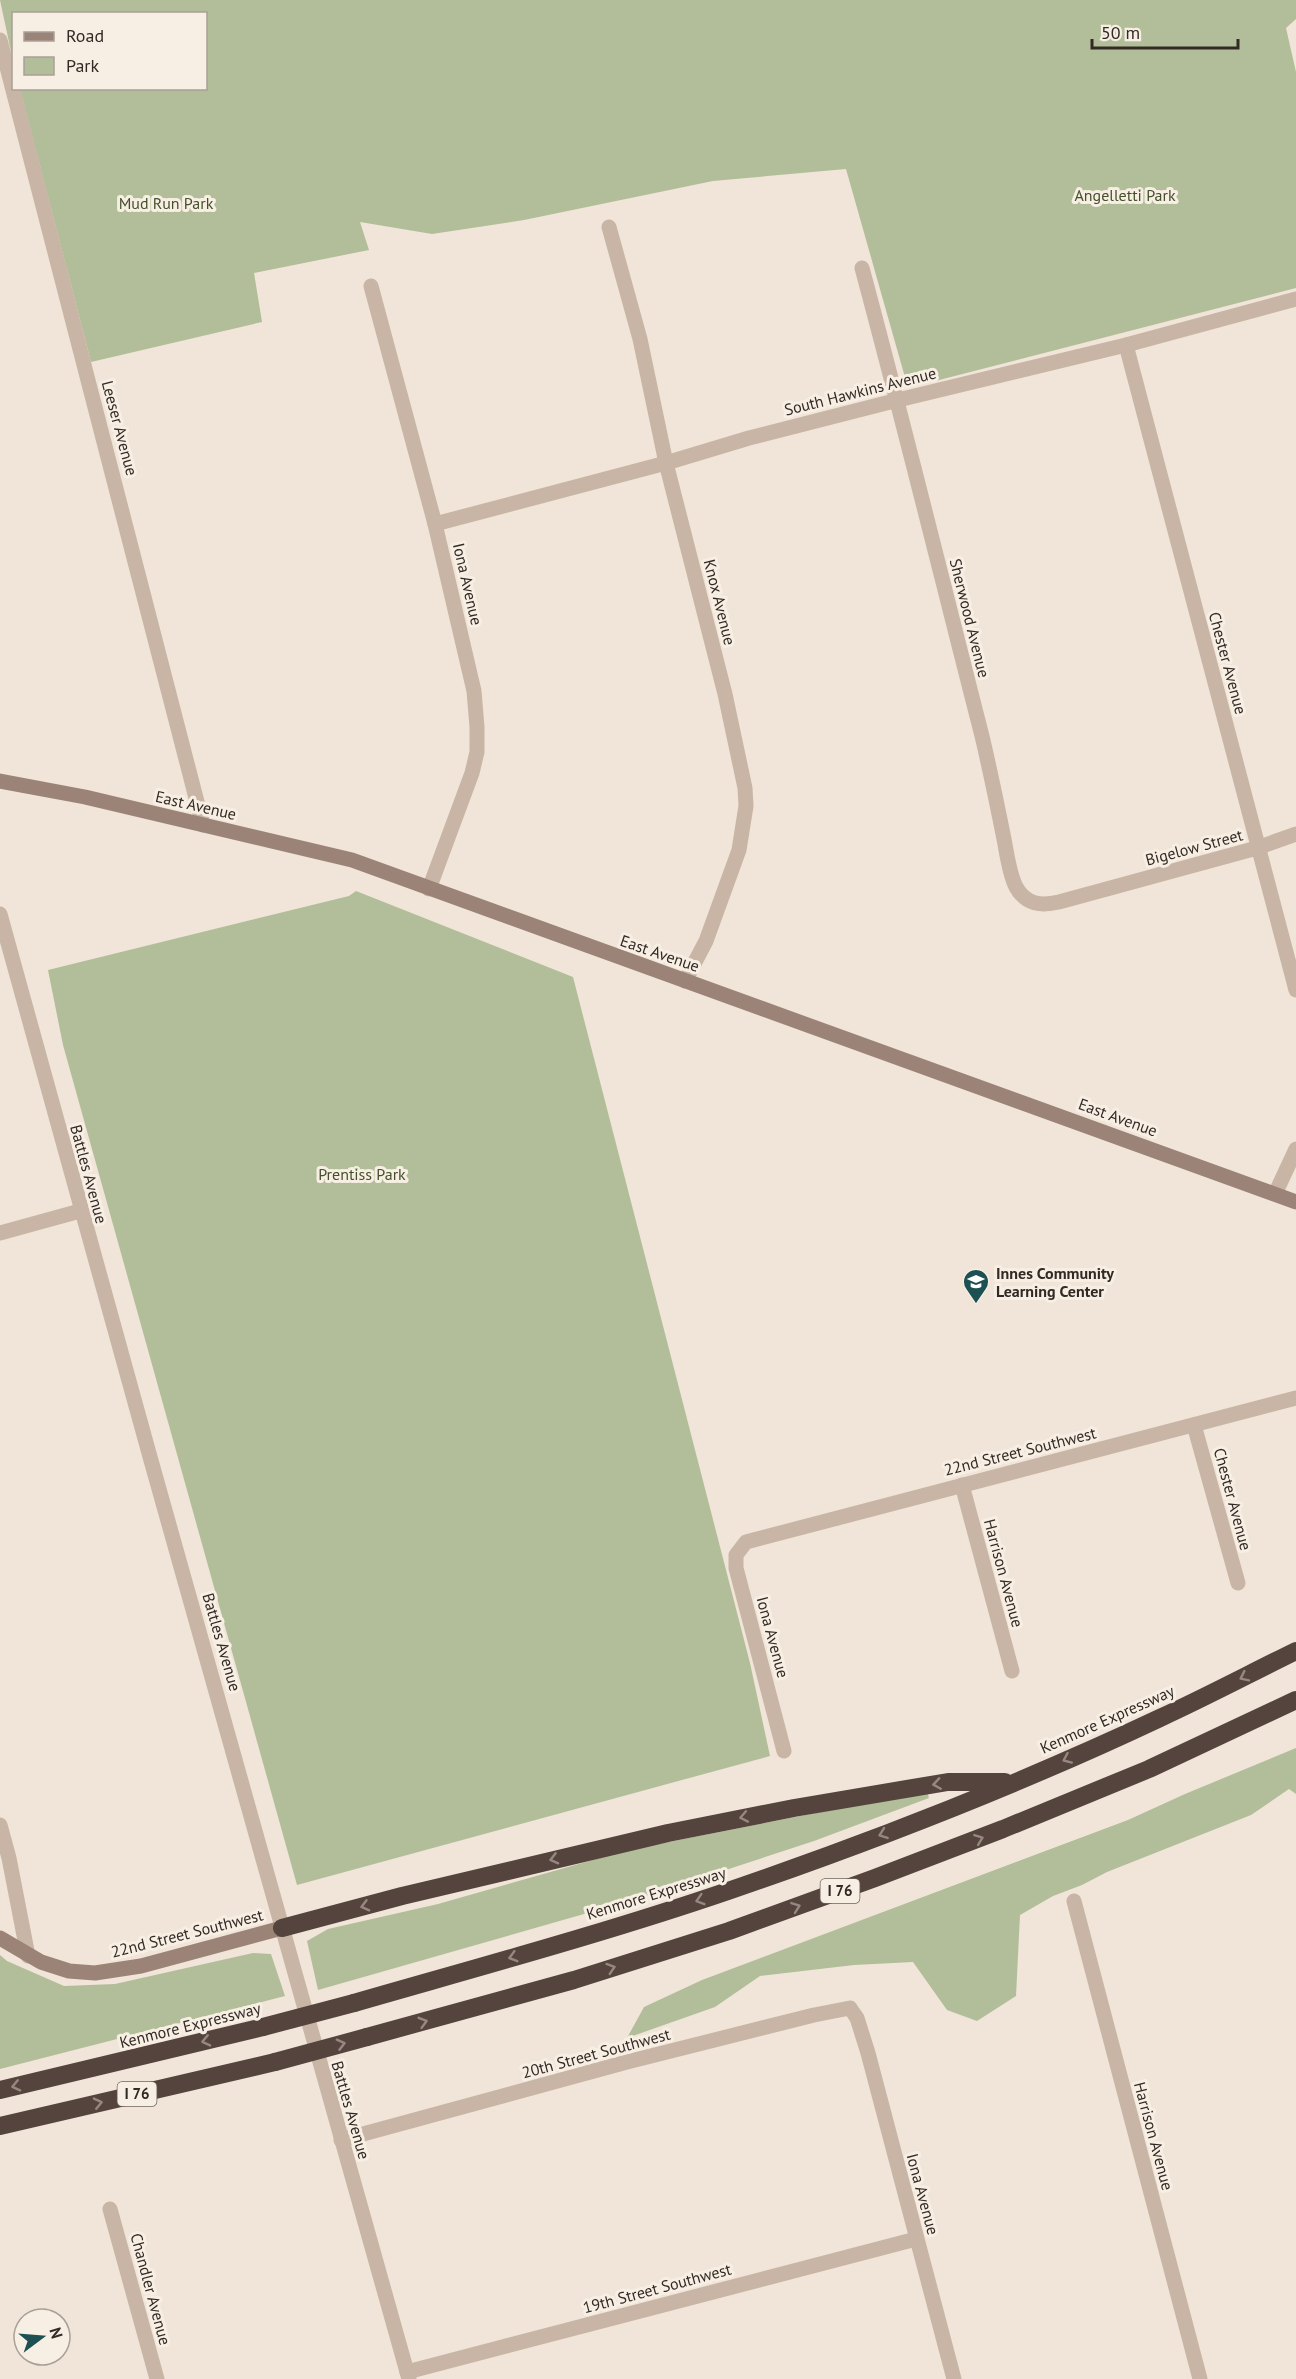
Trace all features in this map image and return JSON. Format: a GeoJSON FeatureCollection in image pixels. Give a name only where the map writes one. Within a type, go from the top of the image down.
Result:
{"type":"FeatureCollection","features":[{"type":"Feature","properties":{"kind":"highway","name":"Kenmore Expressway"},"geometry":{"type":"LineString","coordinates":[[0,2090],[354,2003],[562,1943],[727,1892],[1016,1782],[1161,1718],[1296,1651]]}},
{"type":"Feature","properties":{"kind":"highway","name":"I 76"},"geometry":{"type":"LineString","coordinates":[[0,2126],[275,2062],[574,1980],[729,1931],[1003,1829],[1149,1769],[1296,1700]]}},
{"type":"Feature","properties":{"kind":"highway"},"geometry":{"type":"LineString","coordinates":[[282,1928],[402,1896],[668,1833],[794,1808],[948,1782],[1016,1782]]}},
{"type":"Feature","properties":{"kind":"highway"},"geometry":{"type":"LineString","coordinates":[[0,2132],[73,2108]]}},
{"type":"Feature","properties":{"kind":"main road","name":"East Avenue"},"geometry":{"type":"LineString","coordinates":[[0,781],[85,797],[352,860],[1296,1202]]}},
{"type":"Feature","properties":{"kind":"main road","name":"22nd Street Southwest"},"geometry":{"type":"LineString","coordinates":[[0,1938],[28,1956],[69,1971],[95,1973],[141,1966],[282,1928]]}},
{"type":"Feature","properties":{"kind":"street","name":"Leeser Avenue"},"geometry":{"type":"LineString","coordinates":[[0,40],[12,86]]}},
{"type":"Feature","properties":{"kind":"street","name":"Leeser Avenue"},"geometry":{"type":"LineString","coordinates":[[13,90],[203,825]]}},
{"type":"Feature","properties":{"kind":"street","name":"Knox Avenue"},"geometry":{"type":"LineString","coordinates":[[609,227],[640,339],[666,463],[725,694],[740,763],[746,806],[739,850],[706,941],[685,981]]}},
{"type":"Feature","properties":{"kind":"street","name":"Sherwood Avenue"},"geometry":{"type":"LineString","coordinates":[[862,268],[898,400],[986,754],[1016,886],[1023,897],[1032,903],[1045,905],[1100,891]]}},
{"type":"Feature","properties":{"kind":"street","name":"Iona Avenue"},"geometry":{"type":"LineString","coordinates":[[371,286],[435,524],[474,691],[477,752],[472,773],[429,889]]}},
{"type":"Feature","properties":{"kind":"street","name":"South Hawkins Avenue"},"geometry":{"type":"LineString","coordinates":[[435,524],[666,463],[749,438],[1126,345],[1296,299]]}},
{"type":"Feature","properties":{"kind":"street","name":"Chester Avenue"},"geometry":{"type":"LineString","coordinates":[[1126,345],[1296,990]]}},
{"type":"Feature","properties":{"kind":"street","name":"Bigelow Street"},"geometry":{"type":"LineString","coordinates":[[1100,891],[1257,849],[1296,834]]}},
{"type":"Feature","properties":{"kind":"street","name":"Battles Avenue"},"geometry":{"type":"LineString","coordinates":[[0,914],[80,1211],[408,2376]]}},
{"type":"Feature","properties":{"kind":"street"},"geometry":{"type":"LineString","coordinates":[[1275,1194],[1296,1149]]}},
{"type":"Feature","properties":{"kind":"street"},"geometry":{"type":"LineString","coordinates":[[0,1233],[80,1211]]}},
{"type":"Feature","properties":{"kind":"street","name":"22nd Street Southwest"},"geometry":{"type":"LineString","coordinates":[[752,1539],[1296,1398]]}},
{"type":"Feature","properties":{"kind":"street","name":"Chester Avenue"},"geometry":{"type":"LineString","coordinates":[[1194,1425],[1238,1583]]}},
{"type":"Feature","properties":{"kind":"street","name":"Harrison Avenue"},"geometry":{"type":"LineString","coordinates":[[962,1485],[1012,1671]]}},
{"type":"Feature","properties":{"kind":"street","name":"Iona Avenue"},"geometry":{"type":"LineString","coordinates":[[752,1539],[740,1547],[736,1555],[736,1568],[784,1752]]}},
{"type":"Feature","properties":{"kind":"street"},"geometry":{"type":"LineString","coordinates":[[0,1825],[9,1858],[28,1956]]}},
{"type":"Feature","properties":{"kind":"street","name":"Harrison Avenue"},"geometry":{"type":"LineString","coordinates":[[1074,1901],[1200,2379]]}},
{"type":"Feature","properties":{"kind":"street","name":"20th Street Southwest"},"geometry":{"type":"LineString","coordinates":[[341,2140],[814,2015],[850,2008],[857,2018]]}},
{"type":"Feature","properties":{"kind":"street","name":"Iona Avenue"},"geometry":{"type":"LineString","coordinates":[[857,2018],[954,2379]]}},
{"type":"Feature","properties":{"kind":"street","name":"Chandler Avenue"},"geometry":{"type":"LineString","coordinates":[[110,2209],[157,2379]]}},
{"type":"Feature","properties":{"kind":"street","name":"19th Street Southwest"},"geometry":{"type":"LineString","coordinates":[[408,2376],[916,2239]]}},
{"type":"Feature","properties":{"kind":"green space"},"geometry":{"type":"Polygon","coordinates":[[[0,0],[1296,0],[1296,19],[1286,28],[1296,72],[1296,288],[908,388],[846,169],[713,181],[524,220],[432,234],[360,222],[369,250],[254,273],[262,322],[91,362],[20,90],[207,90],[207,12],[12,12],[12,56],[0,0]]]}},
{"type":"Feature","properties":{"kind":"green space","name":"Prentiss Park"},"geometry":{"type":"Polygon","coordinates":[[[356,891],[573,977],[750,1663],[770,1756],[297,1885],[63,1045],[48,970],[349,896],[356,891]]]}},
{"type":"Feature","properties":{"kind":"green space"},"geometry":{"type":"Polygon","coordinates":[[[1296,1748],[1296,1794],[1289,1789],[1251,1815],[1107,1872],[1053,1896],[1020,1915],[1016,1996],[977,2021],[947,2010],[913,1962],[854,1965],[760,1976],[715,2007],[627,2038],[644,2007],[702,1980],[1128,1820],[1296,1748]]]}},
{"type":"Feature","properties":{"kind":"green space"},"geometry":{"type":"Polygon","coordinates":[[[927,1791],[929,1798],[814,1841],[640,1898],[318,1990],[307,1941],[328,1929],[438,1904],[628,1850],[927,1791]]]}},
{"type":"Feature","properties":{"kind":"green space"},"geometry":{"type":"Polygon","coordinates":[[[253,1953],[271,1954],[285,1996],[0,2069],[0,1955],[7,1961],[64,1986],[115,1984],[253,1953]]]}},
{"type":"Feature","properties":{"kind":"place","name":"Innes Community Learning Center"},"geometry":{"type":"Point","coordinates":[976,1305]}},
{"type":"Feature","properties":{"kind":"park label","name":"Angelletti Park"},"geometry":{"type":"Point","coordinates":[1125,195]}},
{"type":"Feature","properties":{"kind":"park label","name":"Mud Run Park"},"geometry":{"type":"Point","coordinates":[166,203]}}]}
